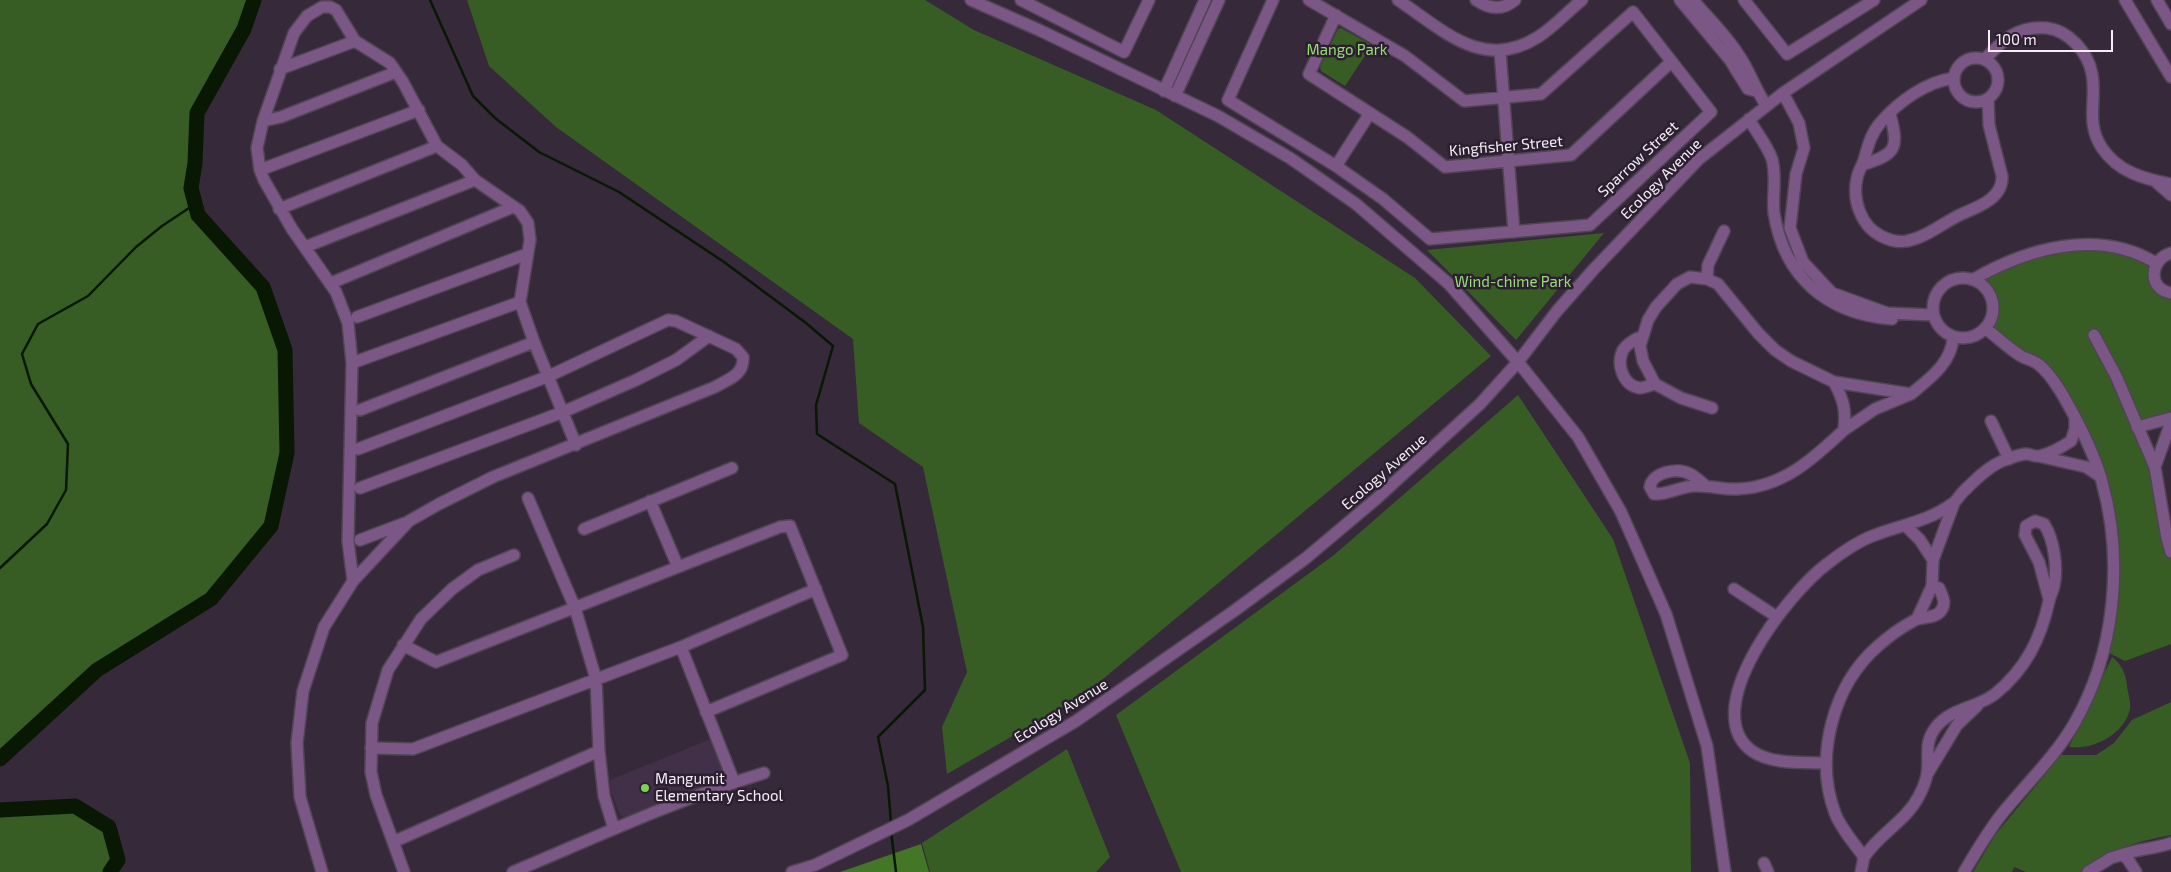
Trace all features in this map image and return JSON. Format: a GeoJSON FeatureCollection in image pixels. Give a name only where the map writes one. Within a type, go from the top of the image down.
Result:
{"type":"FeatureCollection","features":[{"type":"Feature","properties":{"kind":"street"},"geometry":{"type":"LineString","coordinates":[[1021,0],[1124,52],[1149,0]]}},
{"type":"Feature","properties":{"kind":"street","name":"Sparrow Street"},"geometry":{"type":"LineString","coordinates":[[1274,0],[1228,100],[1280,130],[1384,199],[1430,239],[1590,225],[1710,112],[1633,12],[1540,94],[1464,101],[1405,56],[1309,0]]}},
{"type":"Feature","properties":{"kind":"street"},"geometry":{"type":"LineString","coordinates":[[1398,0],[1452,37],[1479,50],[1500,51],[1520,47],[1540,36],[1582,0]]}},
{"type":"Feature","properties":{"kind":"street"},"geometry":{"type":"LineString","coordinates":[[1476,0],[1487,7],[1495,8],[1502,7],[1515,0]]}},
{"type":"Feature","properties":{"kind":"street"},"geometry":{"type":"LineString","coordinates":[[1680,0],[1730,60],[1748,90],[1756,91]]}},
{"type":"Feature","properties":{"kind":"street"},"geometry":{"type":"LineString","coordinates":[[1694,0],[1738,54],[1755,84],[1756,91],[1766,105]]}},
{"type":"Feature","properties":{"kind":"street"},"geometry":{"type":"LineString","coordinates":[[1748,1],[1787,54],[1874,0]]}},
{"type":"Feature","properties":{"kind":"street","name":"Ecology Avenue"},"geometry":{"type":"LineString","coordinates":[[792,872],[815,865],[908,820],[1076,721],[1234,611],[1306,558],[1440,442],[1480,404],[1518,362],[1557,311],[1594,268],[1699,159],[1766,105],[1921,0]]}},
{"type":"Feature","properties":{"kind":"street"},"geometry":{"type":"LineString","coordinates":[[2125,0],[2171,77]]}},
{"type":"Feature","properties":{"kind":"street"},"geometry":{"type":"LineString","coordinates":[[2157,0],[2171,24]]}},
{"type":"Feature","properties":{"kind":"street"},"geometry":{"type":"LineString","coordinates":[[973,2],[1039,30],[1218,116],[1290,158],[1356,204],[1449,284],[1518,362],[1578,437],[1621,512],[1666,614],[1707,746],[1725,872]]}},
{"type":"Feature","properties":{"kind":"street"},"geometry":{"type":"LineString","coordinates":[[1164,91],[1210,4]]}},
{"type":"Feature","properties":{"kind":"street"},"geometry":{"type":"LineString","coordinates":[[1175,96],[1210,4]]}},
{"type":"Feature","properties":{"kind":"street"},"geometry":{"type":"LineString","coordinates":[[353,581],[348,541],[352,363],[348,324],[330,283],[279,209],[260,170],[257,148],[263,120],[280,69],[294,33],[306,16],[322,7],[330,7],[336,10],[355,41],[390,63],[419,110],[437,146],[462,164],[475,180],[520,211],[528,223],[530,240],[520,302],[534,342],[576,445]]}},
{"type":"Feature","properties":{"kind":"street","name":"Kingfisher Street"},"geometry":{"type":"LineString","coordinates":[[1336,15],[1310,74],[1406,137],[1444,167],[1571,155],[1671,62]]}},
{"type":"Feature","properties":{"kind":"street"},"geometry":{"type":"LineString","coordinates":[[1985,59],[2005,38],[2022,30],[2040,27],[2051,28],[2073,39],[2088,61],[2092,73],[2091,119],[2101,147],[2112,161],[2128,172],[2154,181],[2171,184]]}},
{"type":"Feature","properties":{"kind":"street"},"geometry":{"type":"LineString","coordinates":[[280,69],[355,41]]}},
{"type":"Feature","properties":{"kind":"street"},"geometry":{"type":"LineString","coordinates":[[1500,51],[1514,232]]}},
{"type":"Feature","properties":{"kind":"street"},"geometry":{"type":"LineString","coordinates":[[1971,58],[1985,59],[1995,68],[1999,81],[1993,94],[1988,99],[1976,102],[1964,99],[1956,90],[1955,71],[1964,61],[1971,58]]}},
{"type":"Feature","properties":{"kind":"street"},"geometry":{"type":"LineString","coordinates":[[263,120],[287,114],[396,72]]}},
{"type":"Feature","properties":{"kind":"street"},"geometry":{"type":"LineString","coordinates":[[1954,78],[1942,79],[1912,94],[1880,122],[1870,139],[1857,177],[1856,198],[1860,212],[1874,233],[1890,240],[1905,242],[1923,236],[1994,196],[2003,182],[1989,125],[1988,99]]}},
{"type":"Feature","properties":{"kind":"street"},"geometry":{"type":"LineString","coordinates":[[1783,93],[1799,123],[1804,148],[1796,174],[1790,228],[1803,262],[1832,293],[1887,313],[1934,318]]}},
{"type":"Feature","properties":{"kind":"street"},"geometry":{"type":"LineString","coordinates":[[260,170],[419,110]]}},
{"type":"Feature","properties":{"kind":"street"},"geometry":{"type":"LineString","coordinates":[[1336,166],[1370,113]]}},
{"type":"Feature","properties":{"kind":"street"},"geometry":{"type":"LineString","coordinates":[[1862,165],[1880,160],[1891,151],[1896,138],[1890,114]]}},
{"type":"Feature","properties":{"kind":"street"},"geometry":{"type":"LineString","coordinates":[[1749,119],[1772,160],[1775,188],[1774,212],[1785,251],[1793,265],[1811,288],[1826,300],[1842,309],[1868,316],[1934,318]]}},
{"type":"Feature","properties":{"kind":"street"},"geometry":{"type":"LineString","coordinates":[[279,209],[437,146]]}},
{"type":"Feature","properties":{"kind":"street"},"geometry":{"type":"LineString","coordinates":[[306,247],[475,180]]}},
{"type":"Feature","properties":{"kind":"street"},"geometry":{"type":"LineString","coordinates":[[2154,181],[2171,195]]}},
{"type":"Feature","properties":{"kind":"street"},"geometry":{"type":"LineString","coordinates":[[330,283],[514,207]]}},
{"type":"Feature","properties":{"kind":"street"},"geometry":{"type":"LineString","coordinates":[[1707,278],[1708,265],[1724,231]]}},
{"type":"Feature","properties":{"kind":"street"},"geometry":{"type":"LineString","coordinates":[[1974,279],[1996,267],[2023,256],[2039,251],[2079,245],[2112,246],[2143,254],[2156,263]]}},
{"type":"Feature","properties":{"kind":"street"},"geometry":{"type":"LineString","coordinates":[[2171,252],[2165,254],[2156,263],[2154,270],[2156,283],[2161,289],[2171,293]]}},
{"type":"Feature","properties":{"kind":"street"},"geometry":{"type":"LineString","coordinates":[[357,317],[527,254]]}},
{"type":"Feature","properties":{"kind":"street"},"geometry":{"type":"LineString","coordinates":[[1712,408],[1680,398],[1655,384],[1644,362],[1641,339],[1648,320],[1656,306],[1677,284],[1690,277],[1707,278],[1718,284],[1758,333],[1775,350],[1791,361],[1834,382],[1911,394]]}},
{"type":"Feature","properties":{"kind":"street"},"geometry":{"type":"LineString","coordinates":[[1965,277],[1974,279],[1989,292],[1993,311],[1990,320],[1985,328],[1974,336],[1953,337],[1945,333],[1934,318],[1932,306],[1934,296],[1946,282],[1965,277]]}},
{"type":"Feature","properties":{"kind":"street"},"geometry":{"type":"LineString","coordinates":[[352,363],[520,302]]}},
{"type":"Feature","properties":{"kind":"street"},"geometry":{"type":"LineString","coordinates":[[358,449],[549,376],[668,320],[676,321],[736,349],[743,357],[744,366],[740,373],[715,386],[576,445],[493,477],[409,521],[360,540]]}},
{"type":"Feature","properties":{"kind":"street"},"geometry":{"type":"LineString","coordinates":[[1964,872],[1984,838],[2002,814],[2058,749],[2075,722],[2092,684],[2109,624],[2113,590],[2112,530],[2101,476],[2094,456],[2074,416],[2056,386],[2038,364],[2021,356],[1985,328]]}},
{"type":"Feature","properties":{"kind":"street"},"geometry":{"type":"LineString","coordinates":[[2094,335],[2116,376],[2155,467],[2171,552]]}},
{"type":"Feature","properties":{"kind":"street"},"geometry":{"type":"LineString","coordinates":[[360,488],[563,412],[676,360],[709,336]]}},
{"type":"Feature","properties":{"kind":"street"},"geometry":{"type":"LineString","coordinates":[[1706,486],[1738,489],[1780,480],[1800,469],[1844,430],[1875,410],[1911,394],[1941,369],[1953,343],[1953,337]]}},
{"type":"Feature","properties":{"kind":"street"},"geometry":{"type":"LineString","coordinates":[[1641,339],[1638,338],[1629,343],[1620,360],[1620,368],[1630,384],[1640,388],[1655,384]]}},
{"type":"Feature","properties":{"kind":"street"},"geometry":{"type":"LineString","coordinates":[[360,410],[534,342]]}},
{"type":"Feature","properties":{"kind":"street"},"geometry":{"type":"LineString","coordinates":[[1834,382],[1844,400],[1844,430]]}},
{"type":"Feature","properties":{"kind":"street"},"geometry":{"type":"LineString","coordinates":[[2038,456],[2071,441],[2075,429],[2074,416]]}},
{"type":"Feature","properties":{"kind":"street"},"geometry":{"type":"LineString","coordinates":[[2137,427],[2171,418]]}},
{"type":"Feature","properties":{"kind":"street"},"geometry":{"type":"LineString","coordinates":[[1991,421],[2009,459]]}},
{"type":"Feature","properties":{"kind":"street"},"geometry":{"type":"LineString","coordinates":[[2155,467],[2171,422]]}},
{"type":"Feature","properties":{"kind":"street"},"geometry":{"type":"LineString","coordinates":[[1826,763],[1785,760],[1759,755],[1751,750],[1737,730],[1734,712],[1736,699],[1751,659],[1777,617],[1807,581],[1826,564],[1874,535],[1928,518],[1954,504],[1977,478],[1995,465],[2009,459],[2025,454],[2038,456],[2086,467],[2101,476]]}},
{"type":"Feature","properties":{"kind":"street"},"geometry":{"type":"LineString","coordinates":[[584,529],[732,468]]}},
{"type":"Feature","properties":{"kind":"street"},"geometry":{"type":"LineString","coordinates":[[528,498],[575,608],[596,679],[599,751],[604,796],[614,829]]}},
{"type":"Feature","properties":{"kind":"street"},"geometry":{"type":"LineString","coordinates":[[650,501],[678,567]]}},
{"type":"Feature","properties":{"kind":"street"},"geometry":{"type":"LineString","coordinates":[[1917,619],[1932,586],[1933,560],[1954,504]]}},
{"type":"Feature","properties":{"kind":"street"},"geometry":{"type":"LineString","coordinates":[[322,872],[300,797],[297,743],[303,691],[324,627],[353,581],[409,521]]}},
{"type":"Feature","properties":{"kind":"street"},"geometry":{"type":"LineString","coordinates":[[1861,872],[1864,857],[1873,843],[1906,815],[1914,805],[1927,774],[1957,725],[1978,704],[1994,695],[2011,680],[2027,660],[2038,639],[2047,614],[2056,572],[2049,531],[2044,524],[2035,521],[2026,526],[2025,535],[2039,562],[2049,600]]}},
{"type":"Feature","properties":{"kind":"street"},"geometry":{"type":"LineString","coordinates":[[1905,525],[1920,540],[1933,560]]}},
{"type":"Feature","properties":{"kind":"street"},"geometry":{"type":"LineString","coordinates":[[403,645],[436,662],[780,527],[790,526],[842,656],[706,712]]}},
{"type":"Feature","properties":{"kind":"street"},"geometry":{"type":"LineString","coordinates":[[404,872],[370,772],[372,723],[388,670],[421,619],[452,589],[478,570],[514,555]]}},
{"type":"Feature","properties":{"kind":"street"},"geometry":{"type":"LineString","coordinates":[[1864,857],[1835,813],[1826,763],[1833,718],[1842,692],[1858,666],[1877,647],[1917,619],[1938,614],[1943,608],[1945,600],[1939,588],[1932,586]]}},
{"type":"Feature","properties":{"kind":"street"},"geometry":{"type":"LineString","coordinates":[[372,748],[413,749],[681,647],[816,589]]}},
{"type":"Feature","properties":{"kind":"street"},"geometry":{"type":"LineString","coordinates":[[1734,589],[1777,617]]}},
{"type":"Feature","properties":{"kind":"street"},"geometry":{"type":"LineString","coordinates":[[681,647],[734,782]]}},
{"type":"Feature","properties":{"kind":"street"},"geometry":{"type":"LineString","coordinates":[[393,842],[599,751]]}},
{"type":"Feature","properties":{"kind":"street"},"geometry":{"type":"LineString","coordinates":[[514,872],[614,829],[734,782],[764,773]]}},
{"type":"Feature","properties":{"kind":"street"},"geometry":{"type":"LineString","coordinates":[[2088,872],[2110,858],[2171,843]]}},
{"type":"Feature","properties":{"kind":"street"},"geometry":{"type":"LineString","coordinates":[[2121,855],[2127,858],[2136,872]]}},
{"type":"Feature","properties":{"kind":"shaded area"},"geometry":{"type":"Polygon","coordinates":[[[713,738],[726,772],[725,779],[627,819],[620,815],[611,792],[610,780],[713,738]]]}},
{"type":"Feature","properties":{"kind":"green space"},"geometry":{"type":"Polygon","coordinates":[[[0,0],[254,0],[244,29],[197,113],[195,163],[191,188],[198,215],[263,287],[285,350],[287,453],[271,526],[211,599],[97,670],[0,759],[0,0]]]}},
{"type":"Feature","properties":{"kind":"green space"},"geometry":{"type":"Polygon","coordinates":[[[467,0],[925,0],[974,30],[1156,110],[1415,278],[1491,356],[1085,694],[947,774],[942,727],[967,672],[923,467],[859,423],[853,339],[556,127],[489,66],[467,0]]]}},
{"type":"Feature","properties":{"kind":"green space","name":"Mango Park"},"geometry":{"type":"Polygon","coordinates":[[[1341,28],[1372,45],[1345,86],[1321,71],[1320,67],[1338,29],[1341,28]]]}},
{"type":"Feature","properties":{"kind":"green space","name":"Wind-chime Park"},"geometry":{"type":"Polygon","coordinates":[[[1604,233],[1516,340],[1427,250],[1604,233]]]}},
{"type":"Feature","properties":{"kind":"green space"},"geometry":{"type":"Polygon","coordinates":[[[2097,245],[2156,263],[2154,277],[2171,293],[2171,418],[2137,427],[2155,467],[2171,552],[2171,644],[2125,661],[2103,650],[2112,597],[2103,484],[2056,386],[1985,328],[1992,314],[1992,301],[1986,289],[1974,279],[2023,256],[2097,245]]]}},
{"type":"Feature","properties":{"kind":"green space"},"geometry":{"type":"Polygon","coordinates":[[[1518,395],[1613,539],[1690,763],[1691,872],[1181,872],[1116,715],[1334,555],[1518,395]]]}},
{"type":"Feature","properties":{"kind":"green space"},"geometry":{"type":"Polygon","coordinates":[[[2112,657],[2126,677],[2130,701],[2127,718],[2106,739],[2088,746],[2069,747],[2112,657]]]}},
{"type":"Feature","properties":{"kind":"green space"},"geometry":{"type":"Polygon","coordinates":[[[2171,702],[2171,835],[2124,847],[2102,857],[2082,872],[2026,872],[2014,867],[2012,872],[1973,872],[1995,835],[2061,755],[2096,755],[2114,743],[2132,720],[2171,702]]]}},
{"type":"Feature","properties":{"kind":"green space"},"geometry":{"type":"Polygon","coordinates":[[[1067,749],[1110,857],[1096,872],[930,872],[922,843],[1067,749]]]}},
{"type":"Feature","properties":{"kind":"green space"},"geometry":{"type":"Polygon","coordinates":[[[75,806],[109,827],[118,860],[110,872],[0,872],[0,810],[75,806]]]}},
{"type":"Feature","properties":{"kind":"green space"},"geometry":{"type":"Polygon","coordinates":[[[921,844],[929,872],[840,872],[921,844]]]}},
{"type":"Feature","properties":{"kind":"waterway"},"geometry":{"type":"LineString","coordinates":[[0,759],[97,670],[211,599],[271,526],[287,453],[285,350],[263,287],[198,215],[191,188],[195,163],[197,113],[244,29],[254,0]]}},
{"type":"Feature","properties":{"kind":"waterway"},"geometry":{"type":"LineString","coordinates":[[430,0],[473,96],[495,118],[539,152],[619,192],[724,262],[806,323],[833,346],[816,405],[817,434],[895,484],[923,627],[925,690],[878,737],[888,786],[891,823]]}},
{"type":"Feature","properties":{"kind":"waterway"},"geometry":{"type":"LineString","coordinates":[[0,568],[47,524],[66,490],[68,444],[31,384],[22,354],[38,324],[88,296],[136,247],[162,226],[195,204]]}},
{"type":"Feature","properties":{"kind":"waterway"},"geometry":{"type":"LineString","coordinates":[[0,810],[75,806],[109,827],[118,860],[110,872]]}},
{"type":"Feature","properties":{"kind":"waterway"},"geometry":{"type":"LineString","coordinates":[[891,831],[896,872]]}},
{"type":"Feature","properties":{"kind":"place","name":"Mangumit Elementary School"},"geometry":{"type":"Point","coordinates":[645,788]}}]}
